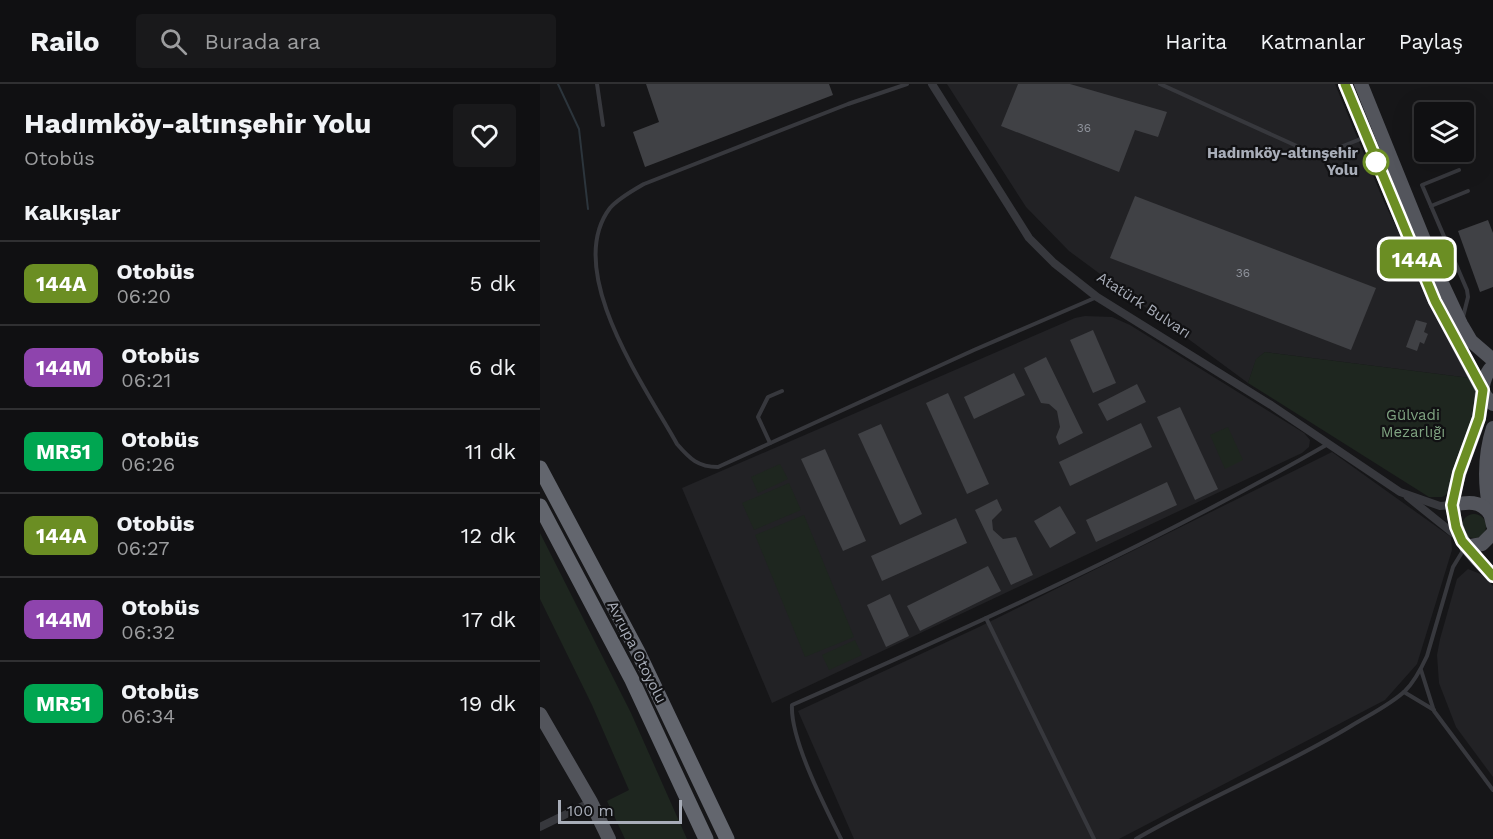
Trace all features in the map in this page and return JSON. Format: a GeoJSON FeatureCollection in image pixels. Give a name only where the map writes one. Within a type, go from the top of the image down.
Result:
{"type":"FeatureCollection","features":[{"type":"Feature","properties":{"kind":"highway","name":"Avrupa Otoyolu"},"geometry":{"type":"LineString","coordinates":[[540,468],[638,652],[727,839]]}},
{"type":"Feature","properties":{"kind":"highway","name":"Avrupa Otoyolu"},"geometry":{"type":"LineString","coordinates":[[540,506],[632,680],[706,839]]}},
{"type":"Feature","properties":{"kind":"main road"},"geometry":{"type":"LineString","coordinates":[[1345,84],[1435,301],[1483,390],[1493,404]]}},
{"type":"Feature","properties":{"kind":"main road"},"geometry":{"type":"LineString","coordinates":[[1361,84],[1439,277],[1461,324],[1471,341],[1493,360]]}},
{"type":"Feature","properties":{"kind":"main road","name":"Atatürk Bulvarı"},"geometry":{"type":"LineString","coordinates":[[1493,366],[1484,377],[1479,418],[1459,473],[1452,505],[1456,527],[1464,544],[1493,576]]}},
{"type":"Feature","properties":{"kind":"main road"},"geometry":{"type":"LineString","coordinates":[[1492,520],[1487,464],[1493,428]]}},
{"type":"Feature","properties":{"kind":"main road"},"geometry":{"type":"LineString","coordinates":[[1452,505],[1467,502],[1479,504],[1492,520]]}},
{"type":"Feature","properties":{"kind":"main road"},"geometry":{"type":"LineString","coordinates":[[1464,544],[1482,544],[1493,533]]}},
{"type":"Feature","properties":{"kind":"main road"},"geometry":{"type":"LineString","coordinates":[[540,714],[591,802],[609,839]]}},
{"type":"Feature","properties":{"kind":"street","name":"Atatürk Bulvarı"},"geometry":{"type":"LineString","coordinates":[[932,84],[1029,238],[1054,263],[1097,297],[1330,442],[1400,492],[1464,544]]}},
{"type":"Feature","properties":{"kind":"street","name":"Atatürk Bulvarı"},"geometry":{"type":"LineString","coordinates":[[1400,492],[1440,506],[1452,505]]}},
{"type":"Feature","properties":{"kind":"street"},"geometry":{"type":"LineString","coordinates":[[540,827],[591,802]]}},
{"type":"Feature","properties":{"kind":"lane"},"geometry":{"type":"LineString","coordinates":[[597,84],[603,125]]}},
{"type":"Feature","properties":{"kind":"lane"},"geometry":{"type":"LineString","coordinates":[[906,84],[848,104],[644,184],[610,208],[600,234],[596,263],[601,296],[619,341],[677,444],[696,464],[718,467],[974,350],[1097,297]]}},
{"type":"Feature","properties":{"kind":"lane"},"geometry":{"type":"LineString","coordinates":[[1160,84],[1310,152],[1323,154],[1366,137]]}},
{"type":"Feature","properties":{"kind":"lane"},"geometry":{"type":"LineString","coordinates":[[1459,170],[1422,185],[1468,293],[1461,324]]}},
{"type":"Feature","properties":{"kind":"lane"},"geometry":{"type":"LineString","coordinates":[[1431,206],[1468,191]]}},
{"type":"Feature","properties":{"kind":"lane"},"geometry":{"type":"LineString","coordinates":[[770,443],[758,417],[768,397],[782,392]]}},
{"type":"Feature","properties":{"kind":"lane"},"geometry":{"type":"LineString","coordinates":[[841,839],[814,784],[791,718],[792,705],[1111,560],[1266,479],[1330,442]]}},
{"type":"Feature","properties":{"kind":"lane"},"geometry":{"type":"LineString","coordinates":[[1136,839],[1186,810],[1323,742],[1404,692],[1421,670],[1453,567],[1464,544]]}},
{"type":"Feature","properties":{"kind":"lane"},"geometry":{"type":"LineString","coordinates":[[986,618],[1094,839]]}},
{"type":"Feature","properties":{"kind":"lane"},"geometry":{"type":"LineString","coordinates":[[1421,670],[1434,711],[1493,790]]}},
{"type":"Feature","properties":{"kind":"lane"},"geometry":{"type":"LineString","coordinates":[[1404,692],[1434,711]]}},
{"type":"Feature","properties":{"kind":"shaded area"},"geometry":{"type":"Polygon","coordinates":[[[947,84],[1335,84],[1384,202],[1470,378],[1265,352],[1256,360],[1248,383],[1069,251],[1026,207],[947,84]]]}},
{"type":"Feature","properties":{"kind":"shaded area"},"geometry":{"type":"Polygon","coordinates":[[[1112,317],[1130,325],[1304,433],[1310,440],[1309,447],[1302,453],[772,703],[682,488],[1075,318],[1112,317]]]}},
{"type":"Feature","properties":{"kind":"shaded area"},"geometry":{"type":"Polygon","coordinates":[[[1332,452],[1451,537],[1452,550],[1417,664],[1385,700],[1119,839],[854,839],[798,711],[979,627],[1332,452]]]}},
{"type":"Feature","properties":{"kind":"shaded area"},"geometry":{"type":"Polygon","coordinates":[[[1468,569],[1483,575],[1493,586],[1493,777],[1456,727],[1439,683],[1437,655],[1440,639],[1457,579],[1468,569]]]}},
{"type":"Feature","properties":{"kind":"green space","name":"Gülvadi Mezarlığı"},"geometry":{"type":"Polygon","coordinates":[[[1265,352],[1470,378],[1476,391],[1476,409],[1446,495],[1429,497],[1248,383],[1256,359],[1265,352]]]}},
{"type":"Feature","properties":{"kind":"green space"},"geometry":{"type":"Polygon","coordinates":[[[1228,427],[1243,460],[1225,469],[1210,435],[1228,427]]]}},
{"type":"Feature","properties":{"kind":"green space"},"geometry":{"type":"Polygon","coordinates":[[[780,464],[788,479],[758,493],[751,477],[780,464]]]}},
{"type":"Feature","properties":{"kind":"green space"},"geometry":{"type":"Polygon","coordinates":[[[789,483],[801,510],[754,530],[742,503],[789,483]]]}},
{"type":"Feature","properties":{"kind":"green space"},"geometry":{"type":"Polygon","coordinates":[[[1474,514],[1479,515],[1485,521],[1485,531],[1479,537],[1474,538],[1469,537],[1463,531],[1462,526],[1463,521],[1469,515],[1474,514]]]}},
{"type":"Feature","properties":{"kind":"green space"},"geometry":{"type":"Polygon","coordinates":[[[804,515],[854,637],[805,657],[755,535],[804,515]]]}},
{"type":"Feature","properties":{"kind":"green space"},"geometry":{"type":"Polygon","coordinates":[[[540,533],[631,713],[687,839],[625,839],[607,801],[629,790],[592,705],[540,599],[540,533]]]}},
{"type":"Feature","properties":{"kind":"green space"},"geometry":{"type":"Polygon","coordinates":[[[855,640],[862,655],[829,670],[822,655],[855,640]]]}},
{"type":"Feature","properties":{"kind":"building"},"geometry":{"type":"Polygon","coordinates":[[[646,84],[829,84],[833,95],[645,167],[633,132],[659,122],[646,84]]]}},
{"type":"Feature","properties":{"kind":"building"},"geometry":{"type":"Polygon","coordinates":[[[1018,84],[1070,84],[1167,112],[1158,137],[1135,130],[1119,172],[1001,126],[1018,84]]]}},
{"type":"Feature","properties":{"kind":"building"},"geometry":{"type":"Polygon","coordinates":[[[1135,196],[1376,288],[1351,350],[1110,258],[1135,196]]]}},
{"type":"Feature","properties":{"kind":"building"},"geometry":{"type":"Polygon","coordinates":[[[1488,220],[1493,233],[1493,287],[1480,292],[1458,231],[1488,220]]]}},
{"type":"Feature","properties":{"kind":"building"},"geometry":{"type":"Polygon","coordinates":[[[1416,320],[1427,323],[1424,332],[1428,334],[1424,344],[1420,342],[1417,351],[1406,347],[1416,320]]]}},
{"type":"Feature","properties":{"kind":"building"},"geometry":{"type":"Polygon","coordinates":[[[1093,330],[1116,383],[1093,393],[1070,340],[1093,330]]]}},
{"type":"Feature","properties":{"kind":"building"},"geometry":{"type":"Polygon","coordinates":[[[1046,357],[1083,433],[1059,445],[1056,437],[1060,427],[1057,411],[1049,404],[1041,403],[1024,368],[1046,357]]]}},
{"type":"Feature","properties":{"kind":"building"},"geometry":{"type":"Polygon","coordinates":[[[1014,373],[1025,395],[974,419],[964,397],[1014,373]]]}},
{"type":"Feature","properties":{"kind":"building"},"geometry":{"type":"Polygon","coordinates":[[[1137,384],[1146,402],[1107,421],[1098,404],[1137,384]]]}},
{"type":"Feature","properties":{"kind":"building"},"geometry":{"type":"Polygon","coordinates":[[[948,393],[989,484],[967,494],[926,403],[948,393]]]}},
{"type":"Feature","properties":{"kind":"building"},"geometry":{"type":"Polygon","coordinates":[[[1180,407],[1218,489],[1195,500],[1157,417],[1180,407]]]}},
{"type":"Feature","properties":{"kind":"building"},"geometry":{"type":"Polygon","coordinates":[[[1141,423],[1152,447],[1070,486],[1059,462],[1141,423]]]}},
{"type":"Feature","properties":{"kind":"building"},"geometry":{"type":"Polygon","coordinates":[[[881,424],[922,514],[900,525],[858,434],[881,424]]]}},
{"type":"Feature","properties":{"kind":"building"},"geometry":{"type":"Polygon","coordinates":[[[825,449],[866,541],[843,551],[801,459],[825,449]]]}},
{"type":"Feature","properties":{"kind":"building"},"geometry":{"type":"Polygon","coordinates":[[[1167,482],[1177,505],[1096,542],[1086,520],[1167,482]]]}},
{"type":"Feature","properties":{"kind":"building"},"geometry":{"type":"Polygon","coordinates":[[[997,499],[1002,510],[992,520],[993,530],[1003,539],[1016,537],[1033,575],[1011,585],[975,510],[997,499]]]}},
{"type":"Feature","properties":{"kind":"building"},"geometry":{"type":"Polygon","coordinates":[[[1060,506],[1076,533],[1050,548],[1034,521],[1060,506]]]}},
{"type":"Feature","properties":{"kind":"building"},"geometry":{"type":"Polygon","coordinates":[[[956,518],[967,543],[882,581],[871,556],[956,518]]]}},
{"type":"Feature","properties":{"kind":"building"},"geometry":{"type":"Polygon","coordinates":[[[988,566],[1001,591],[920,631],[907,606],[988,566]]]}},
{"type":"Feature","properties":{"kind":"building"},"geometry":{"type":"Polygon","coordinates":[[[890,594],[909,636],[886,647],[867,605],[890,594]]]}},
{"type":"Feature","properties":{"kind":"waterway"},"geometry":{"type":"LineString","coordinates":[[558,84],[579,129],[588,209]]}},
{"type":"Feature","properties":{"kind":"bus line","name":"144A"},"geometry":{"type":"LineString","coordinates":[[1345,84],[1435,301],[1483,390],[1479,418],[1459,473],[1452,505],[1456,527],[1462,541],[1493,576]]}},
{"type":"Feature","properties":{"kind":"place","name":"Hadımköy-altınşehir Yolu"},"geometry":{"type":"Point","coordinates":[1376,162]}}]}
